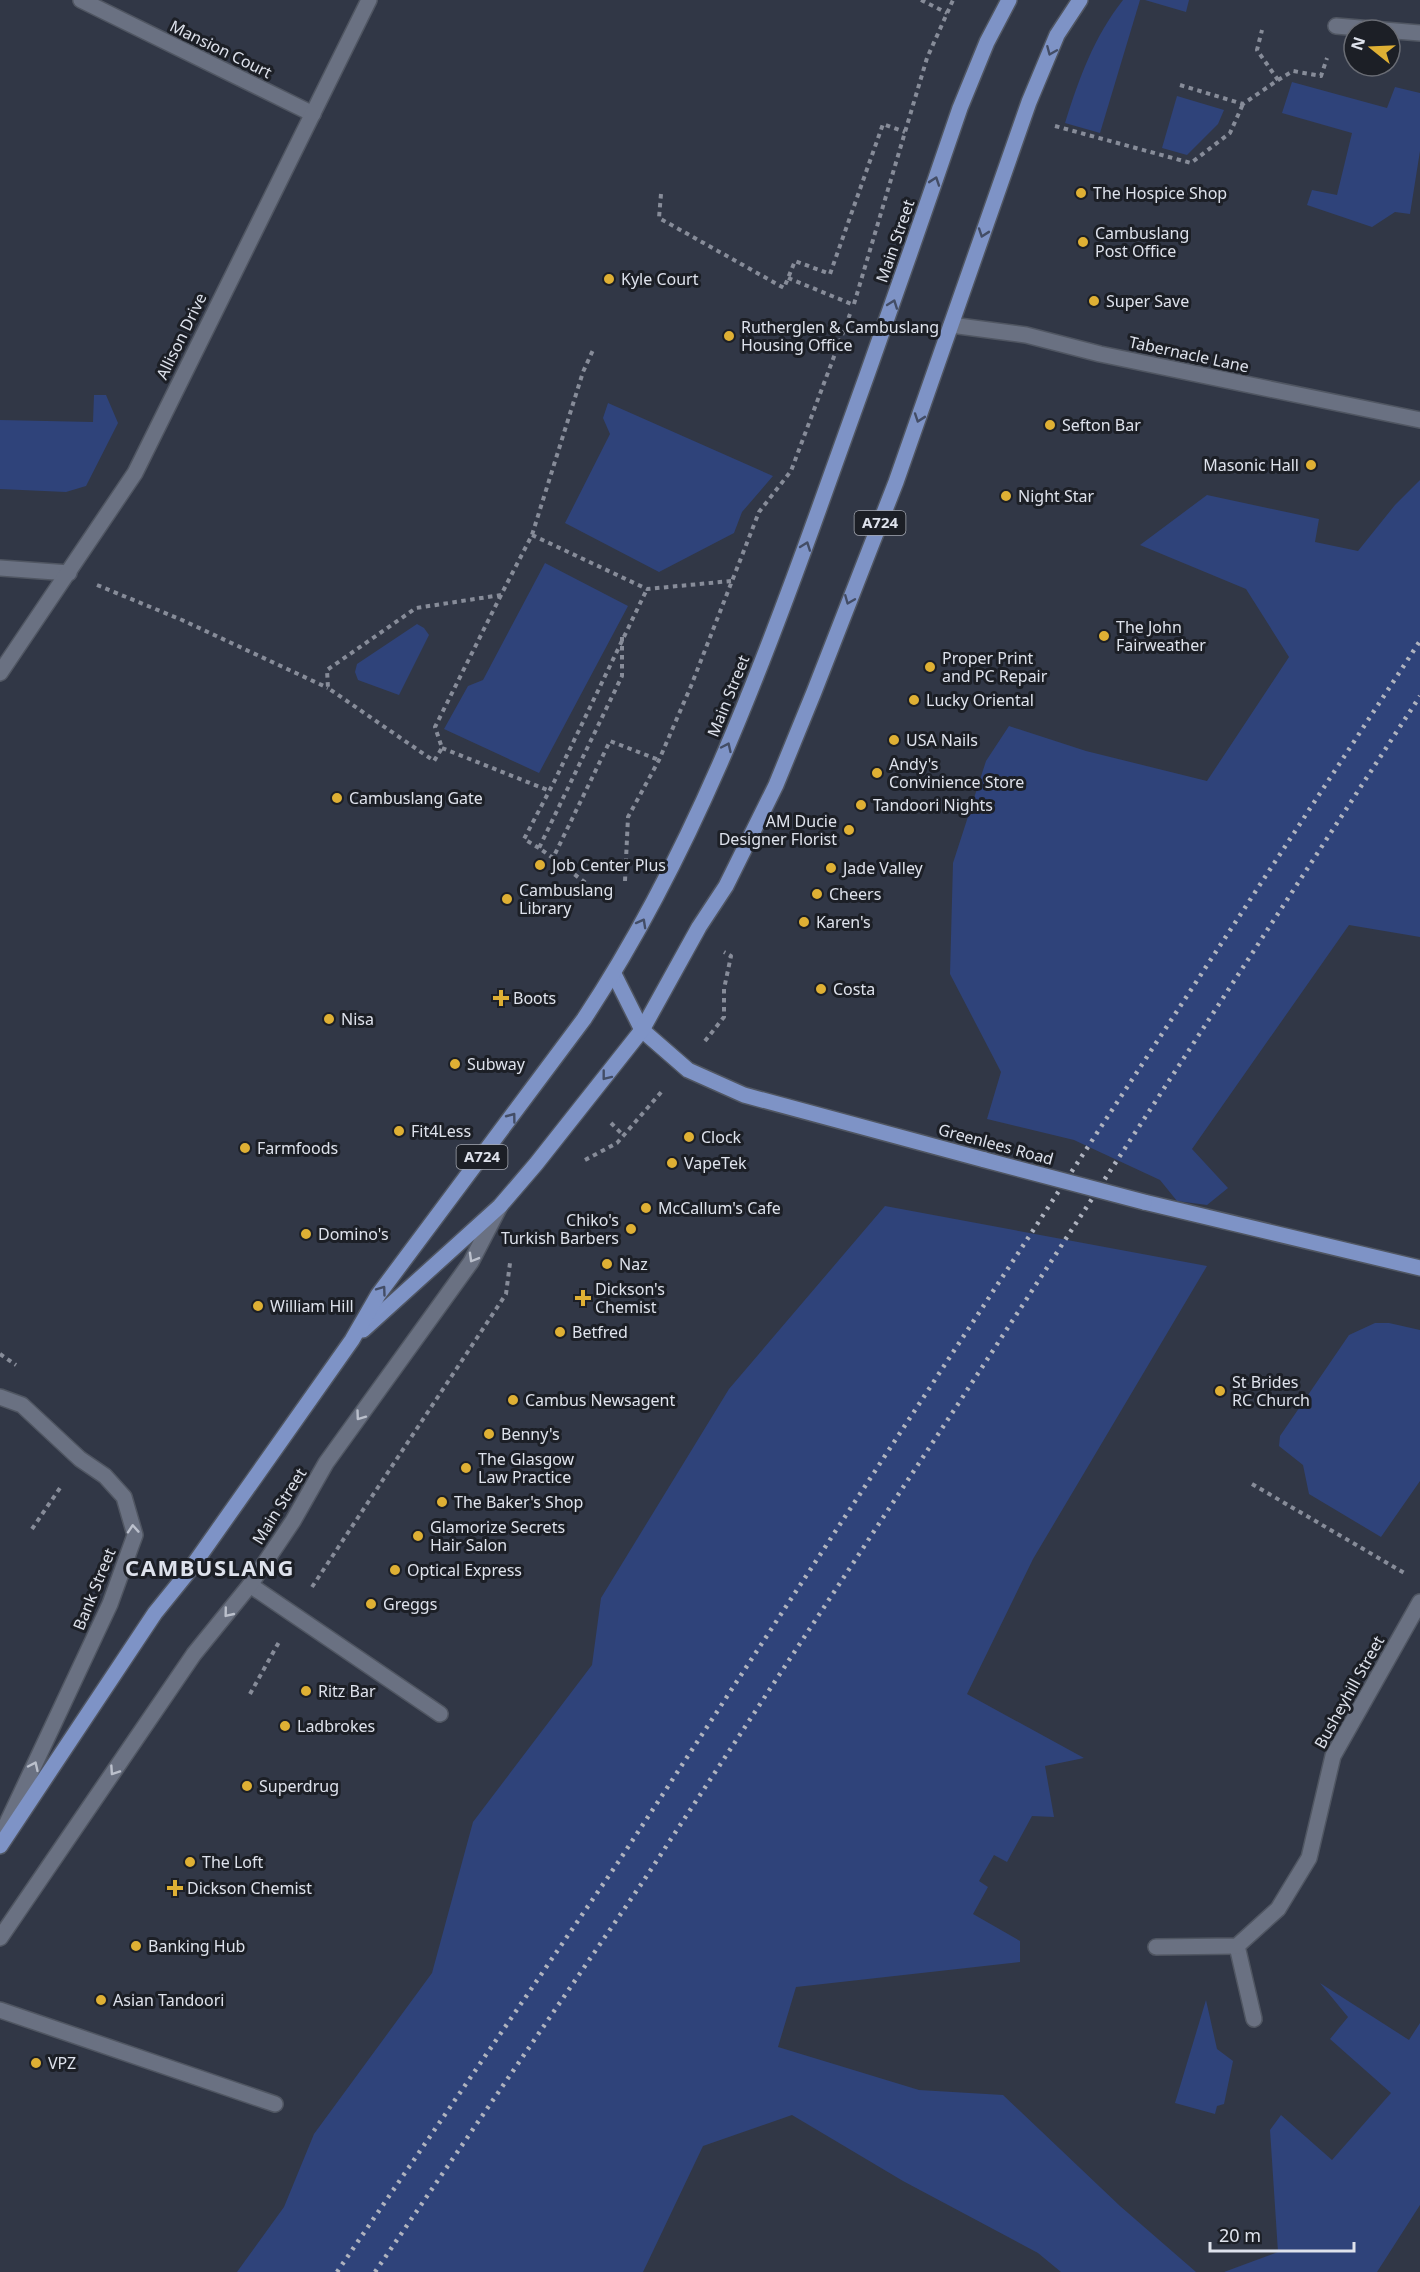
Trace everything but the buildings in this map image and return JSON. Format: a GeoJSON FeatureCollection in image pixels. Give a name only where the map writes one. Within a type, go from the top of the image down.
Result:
{"type":"FeatureCollection","features":[{"type":"Feature","properties":{"kind":"main road","name":"Main Street"},"geometry":{"type":"LineString","coordinates":[[0,1846],[155,1613],[189,1571],[352,1340],[378,1295],[544,1074],[614,974],[666,881],[741,716],[796,573],[960,108],[987,42],[1009,0]]}},
{"type":"Feature","properties":{"kind":"main road","name":"Main Street"},"geometry":{"type":"LineString","coordinates":[[352,1340],[500,1206],[642,1030],[694,936],[726,886],[776,785],[896,483],[1029,102],[1058,35],[1080,0]]}},
{"type":"Feature","properties":{"kind":"main road","name":"Greenlees Road"},"geometry":{"type":"LineString","coordinates":[[614,974],[642,1030],[684,1066],[744,1095],[1144,1202],[1420,1268]]}},
{"type":"Feature","properties":{"kind":"street","name":"Mansion Court"},"geometry":{"type":"LineString","coordinates":[[81,0],[313,114]]}},
{"type":"Feature","properties":{"kind":"street","name":"Allison Drive"},"geometry":{"type":"LineString","coordinates":[[0,673],[135,473],[369,0]]}},
{"type":"Feature","properties":{"kind":"street"},"geometry":{"type":"LineString","coordinates":[[1336,26],[1420,33]]}},
{"type":"Feature","properties":{"kind":"street","name":"Tabernacle Lane"},"geometry":{"type":"LineString","coordinates":[[951,325],[1026,335],[1100,354],[1420,420]]}},
{"type":"Feature","properties":{"kind":"street"},"geometry":{"type":"LineString","coordinates":[[0,568],[69,573]]}},
{"type":"Feature","properties":{"kind":"street","name":"Main Street"},"geometry":{"type":"LineString","coordinates":[[0,1938],[194,1654],[249,1585],[293,1521],[326,1463],[471,1262],[500,1206]]}},
{"type":"Feature","properties":{"kind":"street","name":"Bank Street"},"geometry":{"type":"LineString","coordinates":[[0,1397],[22,1405],[80,1459],[105,1476],[124,1497],[135,1535],[110,1604],[0,1838]]}},
{"type":"Feature","properties":{"kind":"street"},"geometry":{"type":"LineString","coordinates":[[249,1585],[440,1714]]}},
{"type":"Feature","properties":{"kind":"street","name":"Busheyhill Street"},"geometry":{"type":"LineString","coordinates":[[1237,1946],[1278,1909],[1309,1858],[1333,1756],[1420,1602]]}},
{"type":"Feature","properties":{"kind":"street"},"geometry":{"type":"LineString","coordinates":[[1156,1947],[1237,1946],[1254,2019]]}},
{"type":"Feature","properties":{"kind":"street"},"geometry":{"type":"LineString","coordinates":[[0,2010],[275,2104]]}},
{"type":"Feature","properties":{"kind":"path"},"geometry":{"type":"LineString","coordinates":[[921,0],[947,13]]}},
{"type":"Feature","properties":{"kind":"path"},"geometry":{"type":"LineString","coordinates":[[648,912],[621,898],[624,893],[628,817],[659,760],[691,686],[759,512],[790,471],[854,306],[927,58],[953,0]]}},
{"type":"Feature","properties":{"kind":"path"},"geometry":{"type":"LineString","coordinates":[[1052,125],[1191,163],[1230,133],[1242,104],[1278,81],[1257,50],[1263,30]]}},
{"type":"Feature","properties":{"kind":"path"},"geometry":{"type":"LineString","coordinates":[[1180,85],[1242,104]]}},
{"type":"Feature","properties":{"kind":"path"},"geometry":{"type":"LineString","coordinates":[[661,194],[659,218],[784,288],[795,261],[830,274],[883,124],[905,132]]}},
{"type":"Feature","properties":{"kind":"path"},"geometry":{"type":"LineString","coordinates":[[788,278],[854,306]]}},
{"type":"Feature","properties":{"kind":"path"},"geometry":{"type":"LineString","coordinates":[[550,791],[442,748],[435,727],[532,535],[583,372],[593,350]]}},
{"type":"Feature","properties":{"kind":"path"},"geometry":{"type":"LineString","coordinates":[[532,535],[647,589],[731,581]]}},
{"type":"Feature","properties":{"kind":"path"},"geometry":{"type":"LineString","coordinates":[[69,573],[182,620],[328,688],[434,761],[442,748]]}},
{"type":"Feature","properties":{"kind":"path"},"geometry":{"type":"LineString","coordinates":[[599,893],[524,838],[550,791],[647,589]]}},
{"type":"Feature","properties":{"kind":"path"},"geometry":{"type":"LineString","coordinates":[[328,688],[327,670],[416,608],[501,595]]}},
{"type":"Feature","properties":{"kind":"path"},"geometry":{"type":"LineString","coordinates":[[539,848],[622,676],[622,637]]}},
{"type":"Feature","properties":{"kind":"path"},"geometry":{"type":"LineString","coordinates":[[553,858],[610,741],[659,760]]}},
{"type":"Feature","properties":{"kind":"path"},"geometry":{"type":"LineString","coordinates":[[580,1163],[617,1143],[724,1017],[724,989],[731,956],[694,936]]}},
{"type":"Feature","properties":{"kind":"path"},"geometry":{"type":"LineString","coordinates":[[250,1694],[294,1615],[506,1294],[512,1252]]}},
{"type":"Feature","properties":{"kind":"path"},"geometry":{"type":"LineString","coordinates":[[0,1354],[20,1368]]}},
{"type":"Feature","properties":{"kind":"path"},"geometry":{"type":"LineString","coordinates":[[32,1529],[80,1459]]}},
{"type":"Feature","properties":{"kind":"path"},"geometry":{"type":"LineString","coordinates":[[1252,1484],[1413,1578]]}},
{"type":"Feature","properties":{"kind":"shaded area"},"geometry":{"type":"Polygon","coordinates":[[[1123,0],[1140,0],[1100,133],[1065,123],[1088,58],[1104,28],[1123,0]]]}},
{"type":"Feature","properties":{"kind":"shaded area"},"geometry":{"type":"Polygon","coordinates":[[[1145,0],[1189,0],[1186,12],[1145,0]]]}},
{"type":"Feature","properties":{"kind":"shaded area"},"geometry":{"type":"Polygon","coordinates":[[[1292,82],[1387,108],[1395,87],[1420,93],[1420,151],[1410,214],[1395,212],[1372,227],[1307,205],[1312,190],[1337,195],[1352,133],[1282,113],[1292,82]]]}},
{"type":"Feature","properties":{"kind":"shaded area"},"geometry":{"type":"Polygon","coordinates":[[[1177,96],[1224,110],[1218,124],[1187,155],[1162,148],[1177,96]]]}},
{"type":"Feature","properties":{"kind":"shaded area"},"geometry":{"type":"Polygon","coordinates":[[[94,395],[106,395],[118,423],[86,486],[66,492],[0,489],[0,420],[93,422],[94,395]]]}},
{"type":"Feature","properties":{"kind":"shaded area"},"geometry":{"type":"Polygon","coordinates":[[[608,403],[773,476],[742,512],[734,533],[659,572],[565,523],[610,434],[603,418],[608,403]]]}},
{"type":"Feature","properties":{"kind":"shaded area"},"geometry":{"type":"Polygon","coordinates":[[[1420,480],[1420,937],[1349,925],[1192,1149],[1228,1188],[1207,1205],[1177,1201],[1160,1180],[1074,1140],[987,1119],[1001,1072],[950,974],[953,863],[986,761],[1009,726],[1086,751],[1207,781],[1289,657],[1246,589],[1140,545],[1207,495],[1319,519],[1315,542],[1358,551],[1395,505],[1420,480]]]}},
{"type":"Feature","properties":{"kind":"shaded area"},"geometry":{"type":"Polygon","coordinates":[[[545,563],[628,606],[539,773],[444,729],[468,686],[483,680],[545,563]]]}},
{"type":"Feature","properties":{"kind":"shaded area"},"geometry":{"type":"Polygon","coordinates":[[[417,624],[429,635],[399,695],[358,680],[355,672],[357,664],[417,624]]]}},
{"type":"Feature","properties":{"kind":"shaded area"},"geometry":{"type":"Polygon","coordinates":[[[885,1206],[1207,1266],[1033,1559],[967,1694],[1084,1758],[1045,1766],[1054,1817],[1032,1816],[1007,1862],[994,1855],[979,1881],[988,1887],[973,1914],[1020,1941],[1020,1962],[796,1987],[778,2047],[919,2090],[1003,2095],[1120,2206],[1196,2272],[1061,2272],[1038,2253],[903,2181],[792,2115],[703,2146],[643,2272],[237,2272],[284,2207],[314,2134],[432,1973],[473,1822],[592,1665],[601,1598],[729,1389],[885,1206]]]}},
{"type":"Feature","properties":{"kind":"shaded area"},"geometry":{"type":"Polygon","coordinates":[[[1375,1323],[1389,1323],[1420,1330],[1420,1481],[1381,1537],[1309,1494],[1303,1465],[1279,1446],[1280,1436],[1349,1335],[1375,1323]]]}},
{"type":"Feature","properties":{"kind":"shaded area"},"geometry":{"type":"Polygon","coordinates":[[[1320,1983],[1409,2040],[1420,2023],[1420,2205],[1377,2272],[1224,2272],[1278,2252],[1270,2130],[1281,2115],[1332,2160],[1391,2093],[1330,2039],[1348,2017],[1320,1983]]]}},
{"type":"Feature","properties":{"kind":"shaded area"},"geometry":{"type":"Polygon","coordinates":[[[1206,2000],[1217,2049],[1233,2061],[1224,2104],[1217,2106],[1215,2114],[1175,2103],[1206,2000]]]}},
{"type":"Feature","properties":{"kind":"railway"},"geometry":{"type":"LineString","coordinates":[[337,2272],[619,1861],[1420,641]]}},
{"type":"Feature","properties":{"kind":"railway"},"geometry":{"type":"LineString","coordinates":[[375,2272],[642,1883],[1420,696]]}},
{"type":"Feature","properties":{"kind":"place","name":"The Hospice Shop"},"geometry":{"type":"Point","coordinates":[1081,193]}},
{"type":"Feature","properties":{"kind":"place","name":"Cambuslang Post Office"},"geometry":{"type":"Point","coordinates":[1083,242]}},
{"type":"Feature","properties":{"kind":"place","name":"Kyle Court"},"geometry":{"type":"Point","coordinates":[609,279]}},
{"type":"Feature","properties":{"kind":"place","name":"Super Save"},"geometry":{"type":"Point","coordinates":[1094,301]}},
{"type":"Feature","properties":{"kind":"place","name":"Rutherglen & Cambuslang Housing Office"},"geometry":{"type":"Point","coordinates":[729,336]}},
{"type":"Feature","properties":{"kind":"place","name":"Sefton Bar"},"geometry":{"type":"Point","coordinates":[1050,425]}},
{"type":"Feature","properties":{"kind":"place","name":"Masonic Hall"},"geometry":{"type":"Point","coordinates":[1311,465]}},
{"type":"Feature","properties":{"kind":"place","name":"Night Star"},"geometry":{"type":"Point","coordinates":[1006,496]}},
{"type":"Feature","properties":{"kind":"place","name":"The John Fairweather"},"geometry":{"type":"Point","coordinates":[1104,636]}},
{"type":"Feature","properties":{"kind":"place","name":"Proper Print and PC Repair"},"geometry":{"type":"Point","coordinates":[930,667]}},
{"type":"Feature","properties":{"kind":"place","name":"Lucky Oriental"},"geometry":{"type":"Point","coordinates":[914,700]}},
{"type":"Feature","properties":{"kind":"place","name":"USA Nails"},"geometry":{"type":"Point","coordinates":[894,740]}},
{"type":"Feature","properties":{"kind":"place","name":"Andy's Convinience Store"},"geometry":{"type":"Point","coordinates":[877,773]}},
{"type":"Feature","properties":{"kind":"place","name":"Cambuslang Gate"},"geometry":{"type":"Point","coordinates":[337,798]}},
{"type":"Feature","properties":{"kind":"place","name":"Tandoori Nights"},"geometry":{"type":"Point","coordinates":[861,805]}},
{"type":"Feature","properties":{"kind":"place","name":"AM Ducie Designer Florist"},"geometry":{"type":"Point","coordinates":[849,830]}},
{"type":"Feature","properties":{"kind":"place","name":"Job Center Plus"},"geometry":{"type":"Point","coordinates":[540,865]}},
{"type":"Feature","properties":{"kind":"place","name":"Jade Valley"},"geometry":{"type":"Point","coordinates":[831,868]}},
{"type":"Feature","properties":{"kind":"place","name":"Cheers"},"geometry":{"type":"Point","coordinates":[817,894]}},
{"type":"Feature","properties":{"kind":"place","name":"Cambuslang Library"},"geometry":{"type":"Point","coordinates":[507,899]}},
{"type":"Feature","properties":{"kind":"place","name":"Karen's"},"geometry":{"type":"Point","coordinates":[804,922]}},
{"type":"Feature","properties":{"kind":"place","name":"Costa"},"geometry":{"type":"Point","coordinates":[821,989]}},
{"type":"Feature","properties":{"kind":"place","name":"Boots"},"geometry":{"type":"Point","coordinates":[501,998]}},
{"type":"Feature","properties":{"kind":"place","name":"Nisa"},"geometry":{"type":"Point","coordinates":[329,1019]}},
{"type":"Feature","properties":{"kind":"place","name":"Subway"},"geometry":{"type":"Point","coordinates":[455,1064]}},
{"type":"Feature","properties":{"kind":"place","name":"Fit4Less"},"geometry":{"type":"Point","coordinates":[399,1131]}},
{"type":"Feature","properties":{"kind":"place","name":"Clock"},"geometry":{"type":"Point","coordinates":[689,1137]}},
{"type":"Feature","properties":{"kind":"place","name":"Farmfoods"},"geometry":{"type":"Point","coordinates":[245,1148]}},
{"type":"Feature","properties":{"kind":"place","name":"VapeTek"},"geometry":{"type":"Point","coordinates":[672,1163]}},
{"type":"Feature","properties":{"kind":"place","name":"McCallum's Cafe"},"geometry":{"type":"Point","coordinates":[646,1208]}},
{"type":"Feature","properties":{"kind":"place","name":"Chiko's Turkish Barbers"},"geometry":{"type":"Point","coordinates":[631,1229]}},
{"type":"Feature","properties":{"kind":"place","name":"Domino's"},"geometry":{"type":"Point","coordinates":[306,1234]}},
{"type":"Feature","properties":{"kind":"place","name":"Naz"},"geometry":{"type":"Point","coordinates":[607,1264]}},
{"type":"Feature","properties":{"kind":"place","name":"Dickson's Chemist"},"geometry":{"type":"Point","coordinates":[583,1298]}},
{"type":"Feature","properties":{"kind":"place","name":"William Hill"},"geometry":{"type":"Point","coordinates":[258,1306]}},
{"type":"Feature","properties":{"kind":"place","name":"Betfred"},"geometry":{"type":"Point","coordinates":[560,1332]}},
{"type":"Feature","properties":{"kind":"place","name":"St Brides RC Church"},"geometry":{"type":"Point","coordinates":[1220,1391]}},
{"type":"Feature","properties":{"kind":"place","name":"Cambus Newsagent"},"geometry":{"type":"Point","coordinates":[513,1400]}},
{"type":"Feature","properties":{"kind":"place","name":"Benny's"},"geometry":{"type":"Point","coordinates":[489,1434]}},
{"type":"Feature","properties":{"kind":"place","name":"The Glasgow Law Practice"},"geometry":{"type":"Point","coordinates":[466,1468]}},
{"type":"Feature","properties":{"kind":"place","name":"The Baker's Shop"},"geometry":{"type":"Point","coordinates":[442,1502]}},
{"type":"Feature","properties":{"kind":"place","name":"Glamorize Secrets Hair Salon"},"geometry":{"type":"Point","coordinates":[418,1536]}},
{"type":"Feature","properties":{"kind":"place","name":"Optical Express"},"geometry":{"type":"Point","coordinates":[395,1570]}},
{"type":"Feature","properties":{"kind":"place","name":"Greggs"},"geometry":{"type":"Point","coordinates":[371,1604]}},
{"type":"Feature","properties":{"kind":"place","name":"Ritz Bar"},"geometry":{"type":"Point","coordinates":[306,1691]}},
{"type":"Feature","properties":{"kind":"place","name":"Ladbrokes"},"geometry":{"type":"Point","coordinates":[285,1726]}},
{"type":"Feature","properties":{"kind":"place","name":"Superdrug"},"geometry":{"type":"Point","coordinates":[247,1786]}},
{"type":"Feature","properties":{"kind":"place","name":"The Loft"},"geometry":{"type":"Point","coordinates":[190,1862]}},
{"type":"Feature","properties":{"kind":"place","name":"Dickson Chemist"},"geometry":{"type":"Point","coordinates":[175,1888]}},
{"type":"Feature","properties":{"kind":"place","name":"Banking Hub"},"geometry":{"type":"Point","coordinates":[136,1946]}},
{"type":"Feature","properties":{"kind":"place","name":"Asian Tandoori"},"geometry":{"type":"Point","coordinates":[101,2000]}},
{"type":"Feature","properties":{"kind":"place","name":"VPZ"},"geometry":{"type":"Point","coordinates":[36,2063]}},
{"type":"Feature","properties":{"kind":"district","name":"CAMBUSLANG"},"geometry":{"type":"Point","coordinates":[210,1568]}}]}
